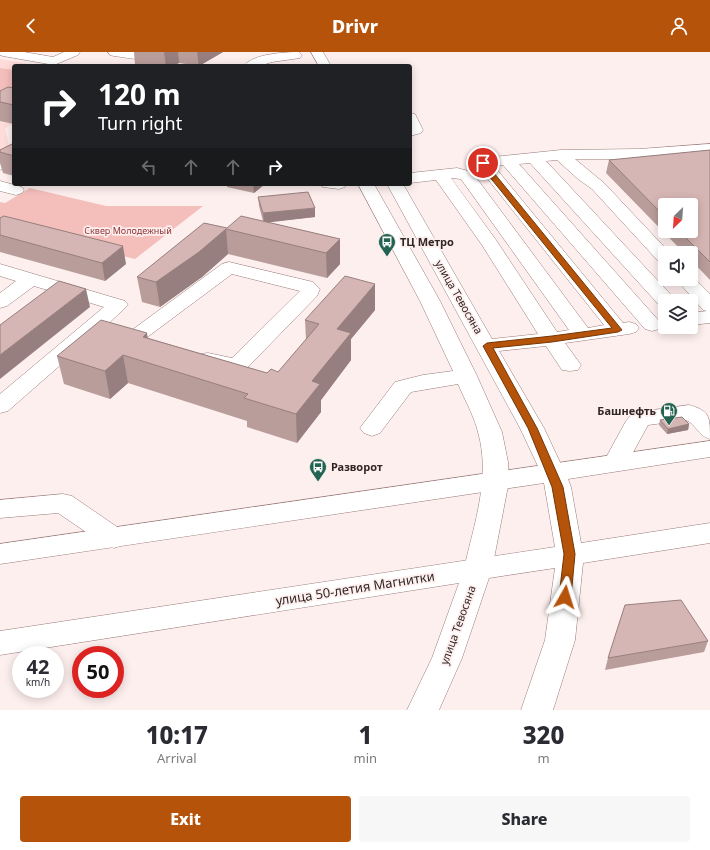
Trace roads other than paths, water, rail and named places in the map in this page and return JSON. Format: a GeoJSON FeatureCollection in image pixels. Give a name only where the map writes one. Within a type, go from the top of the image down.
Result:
{"type":"FeatureCollection","features":[{"type":"Feature","properties":{"kind":"main road"},"geometry":{"type":"LineString","coordinates":[[3,52],[63,59]]}},
{"type":"Feature","properties":{"kind":"main road"},"geometry":{"type":"LineString","coordinates":[[35,52],[63,59]]}},
{"type":"Feature","properties":{"kind":"main road"},"geometry":{"type":"LineString","coordinates":[[114,52],[154,57],[173,55],[182,52]]}},
{"type":"Feature","properties":{"kind":"main road"},"geometry":{"type":"LineString","coordinates":[[317,52],[324,64]]}},
{"type":"Feature","properties":{"kind":"main road"},"geometry":{"type":"LineString","coordinates":[[253,64],[270,57],[297,58]]}},
{"type":"Feature","properties":{"kind":"main road"},"geometry":{"type":"LineString","coordinates":[[412,121],[416,130],[412,131]]}},
{"type":"Feature","properties":{"kind":"main road"},"geometry":{"type":"LineString","coordinates":[[412,178],[440,175],[483,163],[507,160],[561,155],[639,154],[710,149]]}},
{"type":"Feature","properties":{"kind":"main road"},"geometry":{"type":"LineString","coordinates":[[561,155],[584,176],[598,186],[658,250]]}},
{"type":"Feature","properties":{"kind":"main road"},"geometry":{"type":"LineString","coordinates":[[0,165],[12,158]]}},
{"type":"Feature","properties":{"kind":"main road"},"geometry":{"type":"LineString","coordinates":[[534,158],[660,294]]}},
{"type":"Feature","properties":{"kind":"main road"},"geometry":{"type":"LineString","coordinates":[[507,160],[658,324]]}},
{"type":"Feature","properties":{"kind":"main road"},"geometry":{"type":"LineString","coordinates":[[483,163],[618,330]]}},
{"type":"Feature","properties":{"kind":"main road"},"geometry":{"type":"LineString","coordinates":[[412,169],[462,169]]}},
{"type":"Feature","properties":{"kind":"main road"},"geometry":{"type":"LineString","coordinates":[[462,169],[583,335]]}},
{"type":"Feature","properties":{"kind":"main road"},"geometry":{"type":"LineString","coordinates":[[440,175],[490,244],[529,306],[570,365]]}},
{"type":"Feature","properties":{"kind":"main road"},"geometry":{"type":"LineString","coordinates":[[0,186],[16,190]]}},
{"type":"Feature","properties":{"kind":"main road","name":"улица Тевосяна"},"geometry":{"type":"LineString","coordinates":[[367,186],[430,301],[466,376],[490,432],[496,462],[496,482],[478,570],[447,658],[423,710]]}},
{"type":"Feature","properties":{"kind":"main road","name":"улица Тевосяна"},"geometry":{"type":"LineString","coordinates":[[396,186],[532,428],[558,487],[570,554],[560,640],[537,710]]}},
{"type":"Feature","properties":{"kind":"main road"},"geometry":{"type":"LineString","coordinates":[[135,337],[229,268],[306,286],[310,289],[310,292],[238,364],[228,365],[192,354]]}},
{"type":"Feature","properties":{"kind":"main road"},"geometry":{"type":"LineString","coordinates":[[0,270],[118,306],[0,406]]}},
{"type":"Feature","properties":{"kind":"main road"},"geometry":{"type":"LineString","coordinates":[[0,302],[31,279]]}},
{"type":"Feature","properties":{"kind":"main road"},"geometry":{"type":"LineString","coordinates":[[691,286],[710,306]]}},
{"type":"Feature","properties":{"kind":"main road"},"geometry":{"type":"LineString","coordinates":[[698,318],[710,317]]}},
{"type":"Feature","properties":{"kind":"main road"},"geometry":{"type":"LineString","coordinates":[[487,346],[552,339],[658,324]]}},
{"type":"Feature","properties":{"kind":"main road"},"geometry":{"type":"LineString","coordinates":[[94,325],[156,343]]}},
{"type":"Feature","properties":{"kind":"main road"},"geometry":{"type":"LineString","coordinates":[[372,428],[403,387],[423,382],[466,376]]}},
{"type":"Feature","properties":{"kind":"main road"},"geometry":{"type":"LineString","coordinates":[[615,463],[641,418],[689,412],[698,416],[710,431]]}},
{"type":"Feature","properties":{"kind":"main road"},"geometry":{"type":"LineString","coordinates":[[0,554],[496,482],[710,449]]}},
{"type":"Feature","properties":{"kind":"main road"},"geometry":{"type":"LineString","coordinates":[[0,509],[63,503],[114,538]]}},
{"type":"Feature","properties":{"kind":"main road","name":"улица 50-летия Магнитки"},"geometry":{"type":"LineString","coordinates":[[0,643],[710,533]]}},
{"type":"Feature","properties":{"kind":"place","name":"ТЦ Метро"},"geometry":{"type":"Point","coordinates":[387,257]}},
{"type":"Feature","properties":{"kind":"place","name":"Башнефть"},"geometry":{"type":"Point","coordinates":[669,426]}},
{"type":"Feature","properties":{"kind":"place","name":"Разворот"},"geometry":{"type":"Point","coordinates":[318,482]}},
{"type":"Feature","properties":{"kind":"park label","name":"Сквер Молодежный"},"geometry":{"type":"Point","coordinates":[128,231]}}]}
